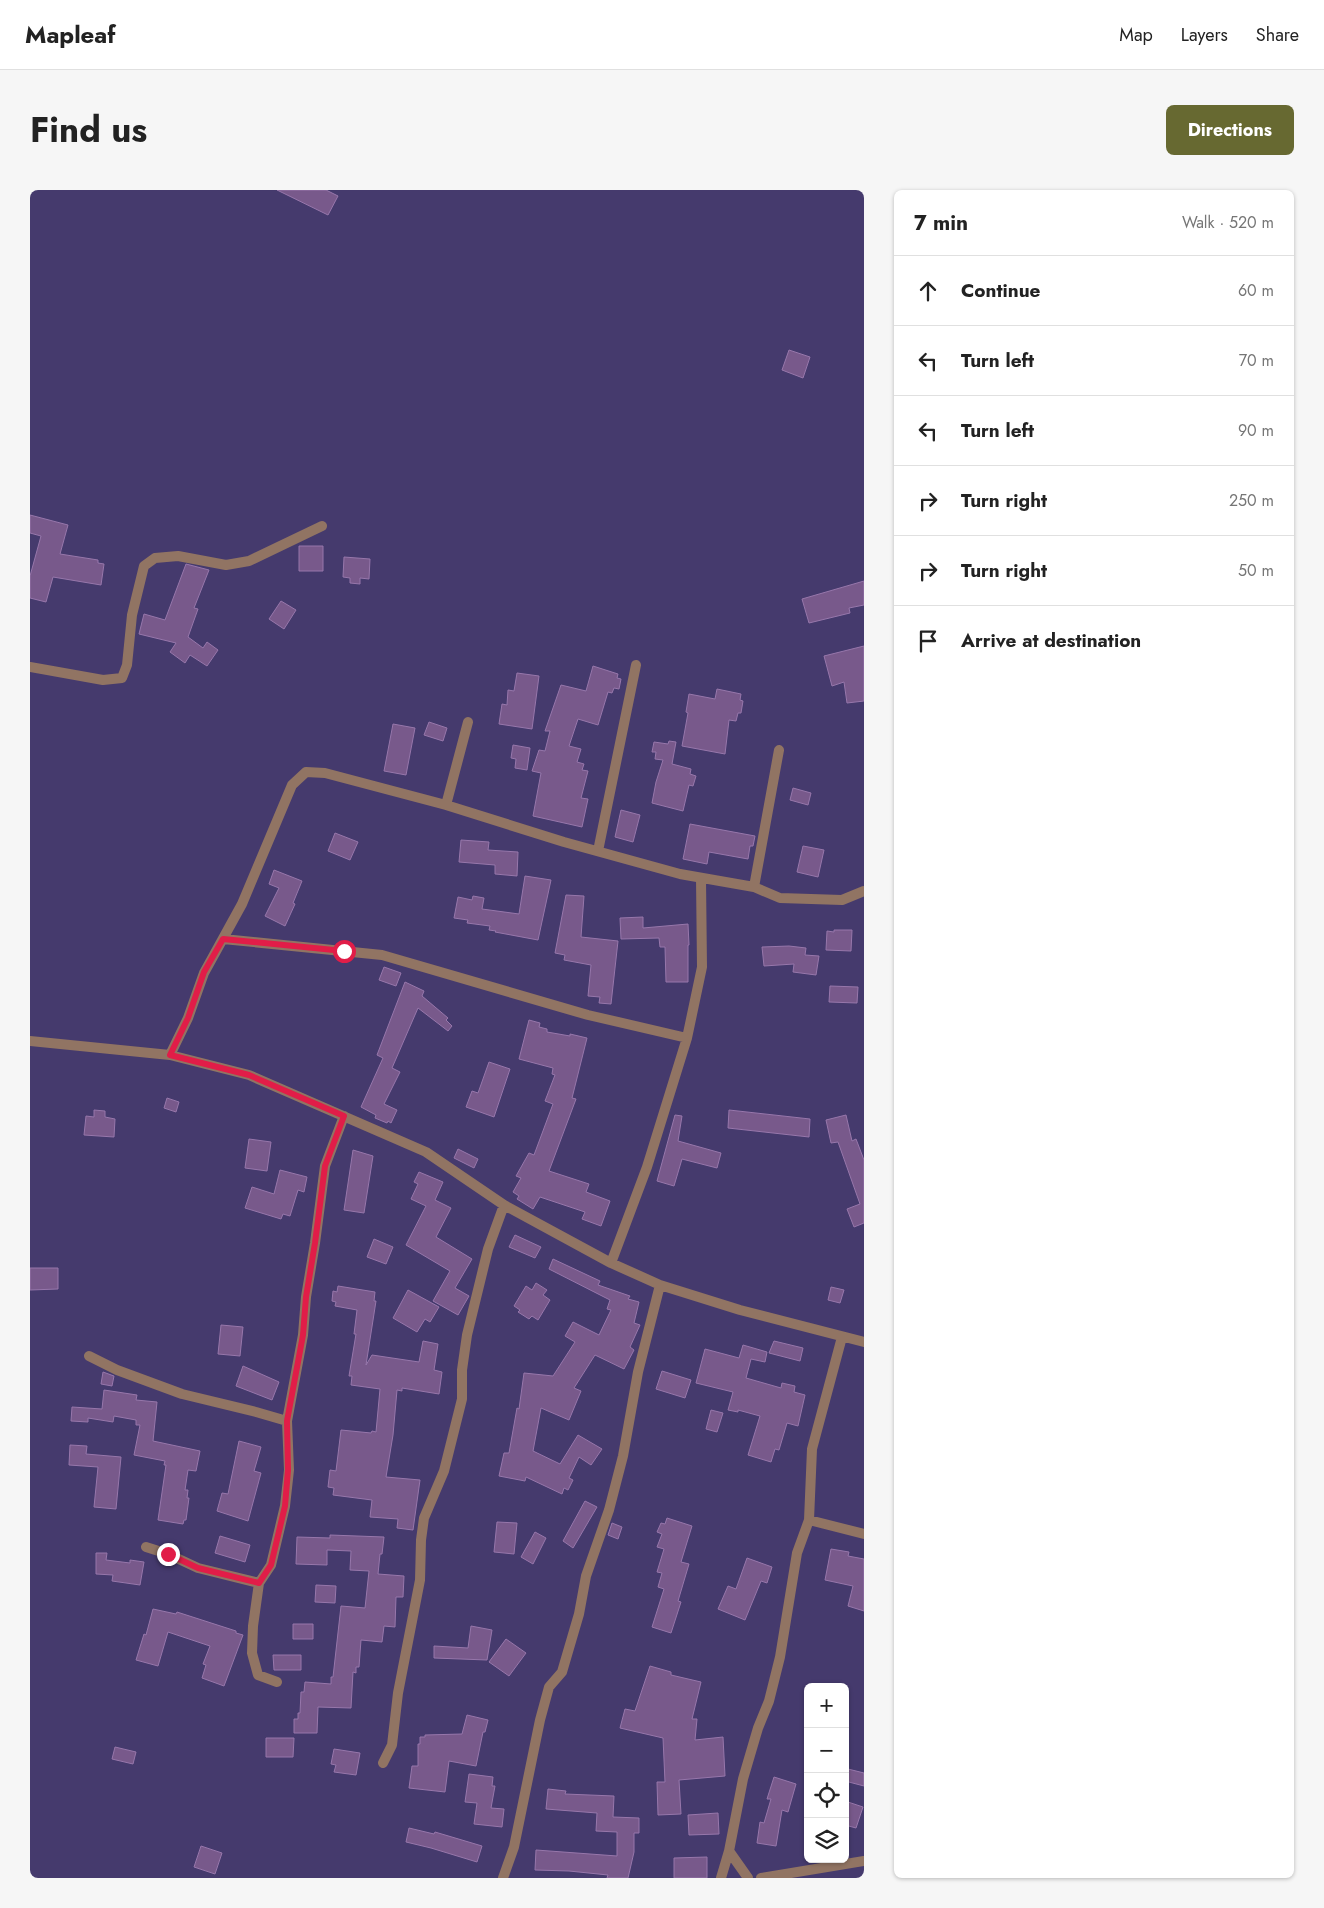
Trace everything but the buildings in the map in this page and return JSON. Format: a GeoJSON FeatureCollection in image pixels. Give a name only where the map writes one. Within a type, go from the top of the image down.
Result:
{"type":"FeatureCollection","features":[{"type":"Feature","properties":{"kind":"street"},"geometry":{"type":"LineString","coordinates":[[30,667],[103,680],[122,678],[127,665],[132,615],[144,566],[155,558],[178,556],[226,565],[249,561],[322,526]]}},
{"type":"Feature","properties":{"kind":"street"},"geometry":{"type":"LineString","coordinates":[[598,851],[636,665]]}},
{"type":"Feature","properties":{"kind":"street"},"geometry":{"type":"LineString","coordinates":[[446,805],[468,722]]}},
{"type":"Feature","properties":{"kind":"street"},"geometry":{"type":"LineString","coordinates":[[754,887],[779,750]]}},
{"type":"Feature","properties":{"kind":"street"},"geometry":{"type":"LineString","coordinates":[[170,1055],[188,1018],[204,972],[242,904],[292,785],[306,772],[325,773],[446,805],[598,851],[701,878],[754,887],[780,898],[842,900],[864,891]]}},
{"type":"Feature","properties":{"kind":"street"},"geometry":{"type":"LineString","coordinates":[[611,1263],[647,1167],[687,1038],[702,967],[701,878]]}},
{"type":"Feature","properties":{"kind":"street"},"geometry":{"type":"LineString","coordinates":[[223,939],[382,955],[588,1015],[687,1038]]}},
{"type":"Feature","properties":{"kind":"street"},"geometry":{"type":"LineString","coordinates":[[30,1041],[170,1055],[249,1075],[426,1152],[504,1205],[611,1263],[660,1285],[740,1310],[842,1338],[864,1342]]}},
{"type":"Feature","properties":{"kind":"street"},"geometry":{"type":"LineString","coordinates":[[277,1682],[258,1675],[252,1653],[253,1626],[259,1583],[271,1565],[285,1506],[288,1470],[287,1421],[303,1335],[306,1297],[325,1166],[344,1116]]}},
{"type":"Feature","properties":{"kind":"street"},"geometry":{"type":"LineString","coordinates":[[383,1763],[392,1745],[399,1687],[420,1580],[421,1540],[424,1518],[444,1471],[462,1399],[462,1370],[467,1335],[488,1249],[504,1205]]}},
{"type":"Feature","properties":{"kind":"street"},"geometry":{"type":"LineString","coordinates":[[503,1878],[514,1847],[540,1720],[549,1687],[562,1672],[579,1614],[586,1576],[609,1510],[623,1456],[638,1372],[660,1285]]}},
{"type":"Feature","properties":{"kind":"street"},"geometry":{"type":"LineString","coordinates":[[721,1878],[729,1851],[743,1779],[758,1728],[769,1701],[780,1657],[797,1553],[809,1520],[812,1449],[842,1338]]}},
{"type":"Feature","properties":{"kind":"street"},"geometry":{"type":"LineString","coordinates":[[89,1356],[117,1370],[182,1394],[287,1421]]}},
{"type":"Feature","properties":{"kind":"street"},"geometry":{"type":"LineString","coordinates":[[809,1520],[864,1534]]}},
{"type":"Feature","properties":{"kind":"street"},"geometry":{"type":"LineString","coordinates":[[146,1547],[168,1554],[198,1568],[259,1583]]}},
{"type":"Feature","properties":{"kind":"street"},"geometry":{"type":"LineString","coordinates":[[729,1851],[748,1878]]}},
{"type":"Feature","properties":{"kind":"street"},"geometry":{"type":"LineString","coordinates":[[761,1878],[800,1875],[864,1861]]}},
{"type":"Feature","properties":{"kind":"route"},"geometry":{"type":"LineString","coordinates":[[168,1554],[198,1568],[259,1583],[271,1565],[288,1488],[287,1421],[303,1335],[306,1297],[325,1166],[344,1116],[249,1075],[170,1055],[188,1018],[204,972],[223,939],[344,951]]}}]}
